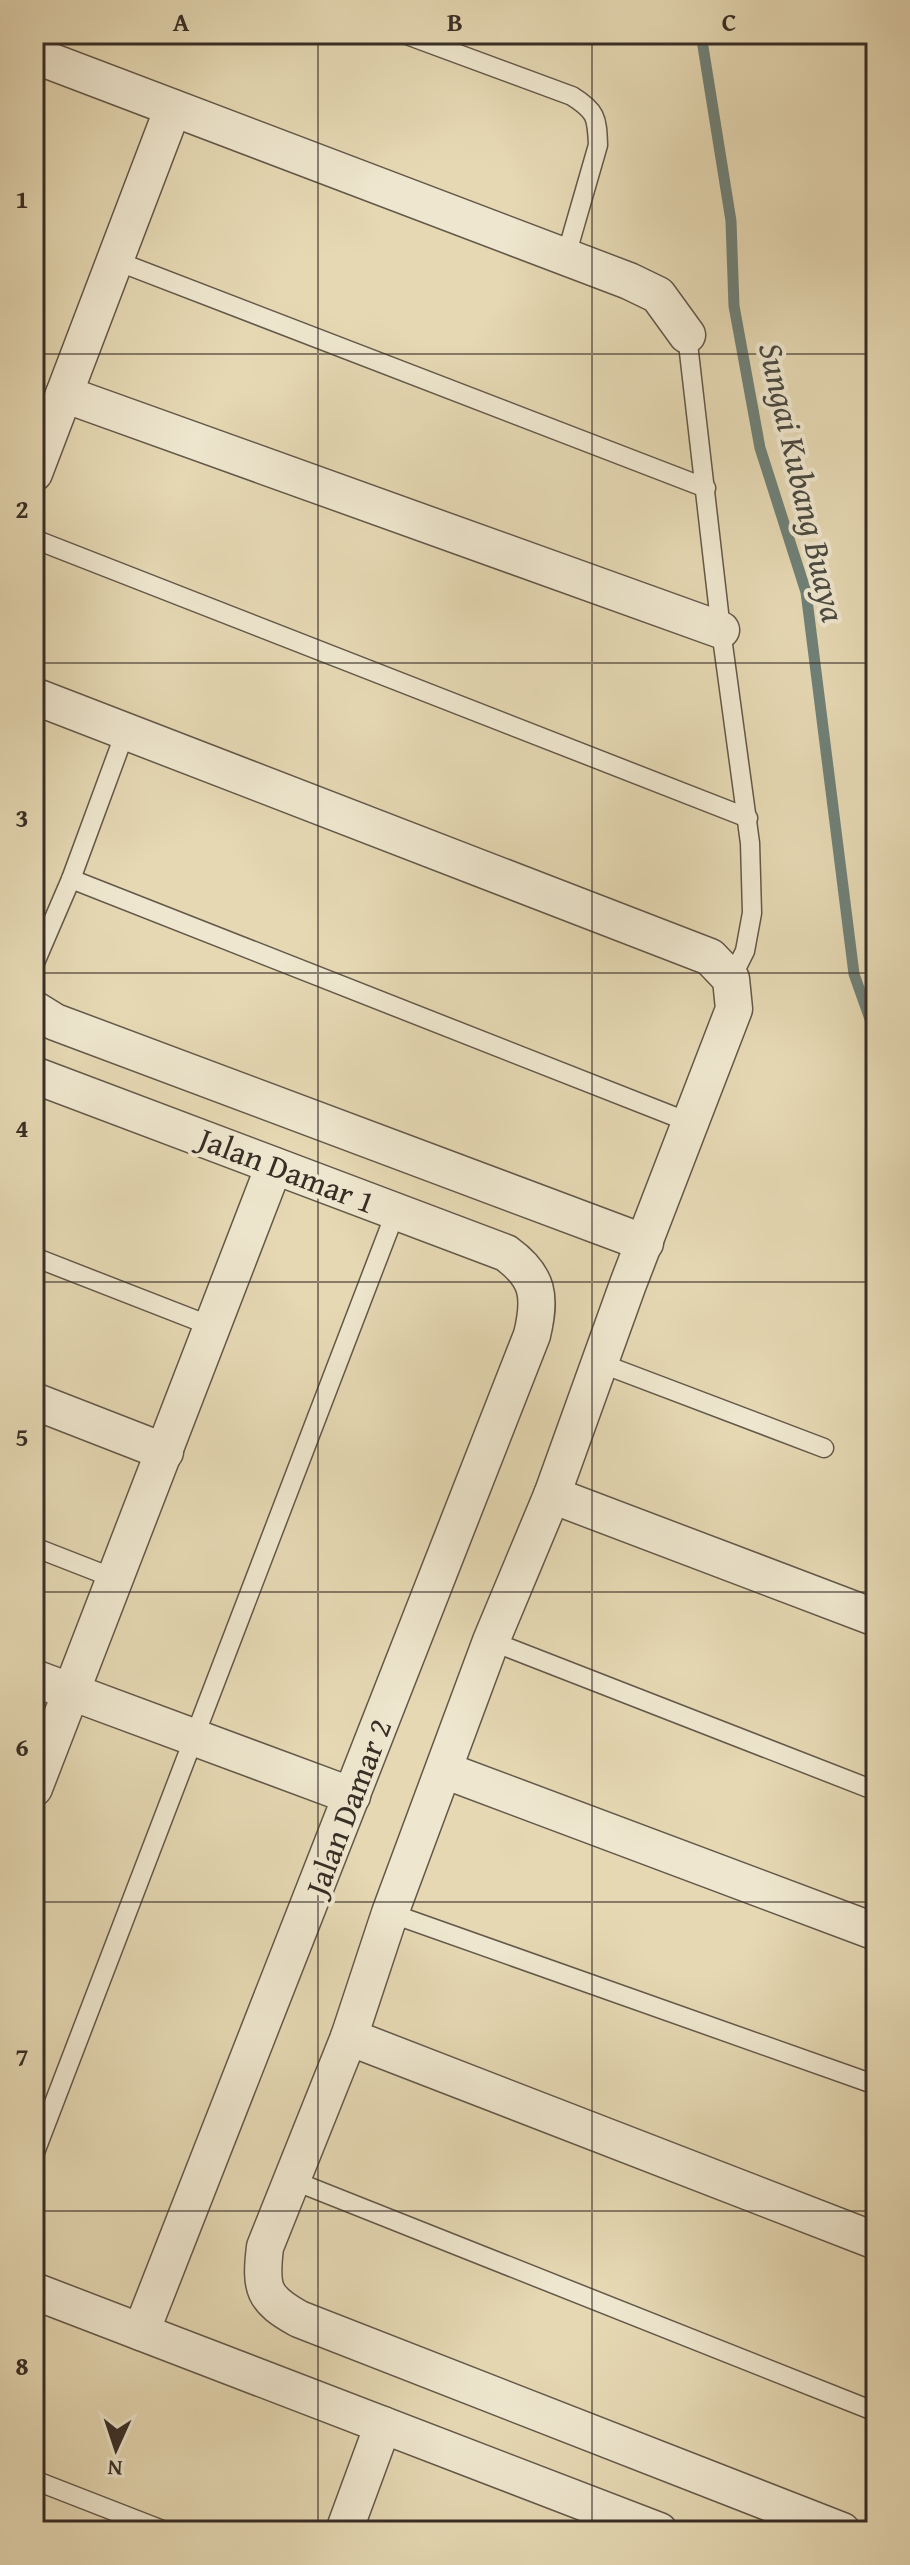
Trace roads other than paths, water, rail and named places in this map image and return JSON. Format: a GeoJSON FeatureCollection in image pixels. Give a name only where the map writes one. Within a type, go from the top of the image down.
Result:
{"type":"FeatureCollection","features":[{"type":"Feature","properties":{"kind":"street"},"geometry":{"type":"LineString","coordinates":[[34,55],[566,256],[658,295],[687,335]]}},
{"type":"Feature","properties":{"kind":"street"},"geometry":{"type":"LineString","coordinates":[[34,473],[173,108]]}},
{"type":"Feature","properties":{"kind":"street"},"geometry":{"type":"LineString","coordinates":[[64,394],[721,630]]}},
{"type":"Feature","properties":{"kind":"street"},"geometry":{"type":"LineString","coordinates":[[34,696],[710,957],[731,979],[734,1009],[552,1495],[491,1641],[390,1913],[349,2037],[263,2258],[267,2297],[299,2319],[842,2531]]}},
{"type":"Feature","properties":{"kind":"street"},"geometry":{"type":"LineString","coordinates":[[34,1009],[55,1022],[645,1243]]}},
{"type":"Feature","properties":{"kind":"street","name":"Jalan Damar 1"},"geometry":{"type":"LineString","coordinates":[[34,1075],[506,1253],[533,1278]]}},
{"type":"Feature","properties":{"kind":"street"},"geometry":{"type":"LineString","coordinates":[[34,1788],[274,1166]]}},
{"type":"Feature","properties":{"kind":"street","name":"Jalan Damar 2"},"geometry":{"type":"LineString","coordinates":[[141,2332],[532,1335],[537,1314],[533,1278]]}},
{"type":"Feature","properties":{"kind":"street"},"geometry":{"type":"LineString","coordinates":[[34,1401],[165,1452]]}},
{"type":"Feature","properties":{"kind":"street"},"geometry":{"type":"LineString","coordinates":[[552,1495],[876,1618]]}},
{"type":"Feature","properties":{"kind":"street"},"geometry":{"type":"LineString","coordinates":[[34,1678],[352,1796]]}},
{"type":"Feature","properties":{"kind":"street"},"geometry":{"type":"LineString","coordinates":[[444,1770],[876,1932]]}},
{"type":"Feature","properties":{"kind":"street"},"geometry":{"type":"LineString","coordinates":[[349,2037],[876,2241]]}},
{"type":"Feature","properties":{"kind":"street"},"geometry":{"type":"LineString","coordinates":[[34,2291],[659,2531]]}},
{"type":"Feature","properties":{"kind":"street"},"geometry":{"type":"LineString","coordinates":[[344,2531],[383,2425]]}},
{"type":"Feature","properties":{"kind":"lane"},"geometry":{"type":"LineString","coordinates":[[404,34],[572,96],[591,108],[598,145],[566,256]]}},
{"type":"Feature","properties":{"kind":"lane"},"geometry":{"type":"LineString","coordinates":[[114,260],[706,488]]}},
{"type":"Feature","properties":{"kind":"lane"},"geometry":{"type":"LineString","coordinates":[[687,335],[721,630],[748,818],[752,913],[745,951],[731,979]]}},
{"type":"Feature","properties":{"kind":"lane"},"geometry":{"type":"LineString","coordinates":[[34,539],[748,818]]}},
{"type":"Feature","properties":{"kind":"lane"},"geometry":{"type":"LineString","coordinates":[[34,965],[71,879],[126,730]]}},
{"type":"Feature","properties":{"kind":"lane"},"geometry":{"type":"LineString","coordinates":[[71,879],[691,1123]]}},
{"type":"Feature","properties":{"kind":"lane"},"geometry":{"type":"LineString","coordinates":[[34,2155],[396,1211]]}},
{"type":"Feature","properties":{"kind":"lane"},"geometry":{"type":"LineString","coordinates":[[34,1257],[211,1326]]}},
{"type":"Feature","properties":{"kind":"lane"},"geometry":{"type":"LineString","coordinates":[[600,1363],[824,1448]]}},
{"type":"Feature","properties":{"kind":"lane"},"geometry":{"type":"LineString","coordinates":[[34,1547],[116,1579]]}},
{"type":"Feature","properties":{"kind":"lane"},"geometry":{"type":"LineString","coordinates":[[491,1641],[876,1791]]}},
{"type":"Feature","properties":{"kind":"lane"},"geometry":{"type":"LineString","coordinates":[[390,1913],[876,2085]]}},
{"type":"Feature","properties":{"kind":"lane"},"geometry":{"type":"LineString","coordinates":[[292,2180],[876,2412]]}},
{"type":"Feature","properties":{"kind":"lane"},"geometry":{"type":"LineString","coordinates":[[34,2480],[165,2531]]}},
{"type":"Feature","properties":{"kind":"waterway","name":"Sungai Kubang Buaya"},"geometry":{"type":"LineString","coordinates":[[701,34],[731,221],[734,306],[760,448],[806,592],[854,974],[876,1036]]}}]}
